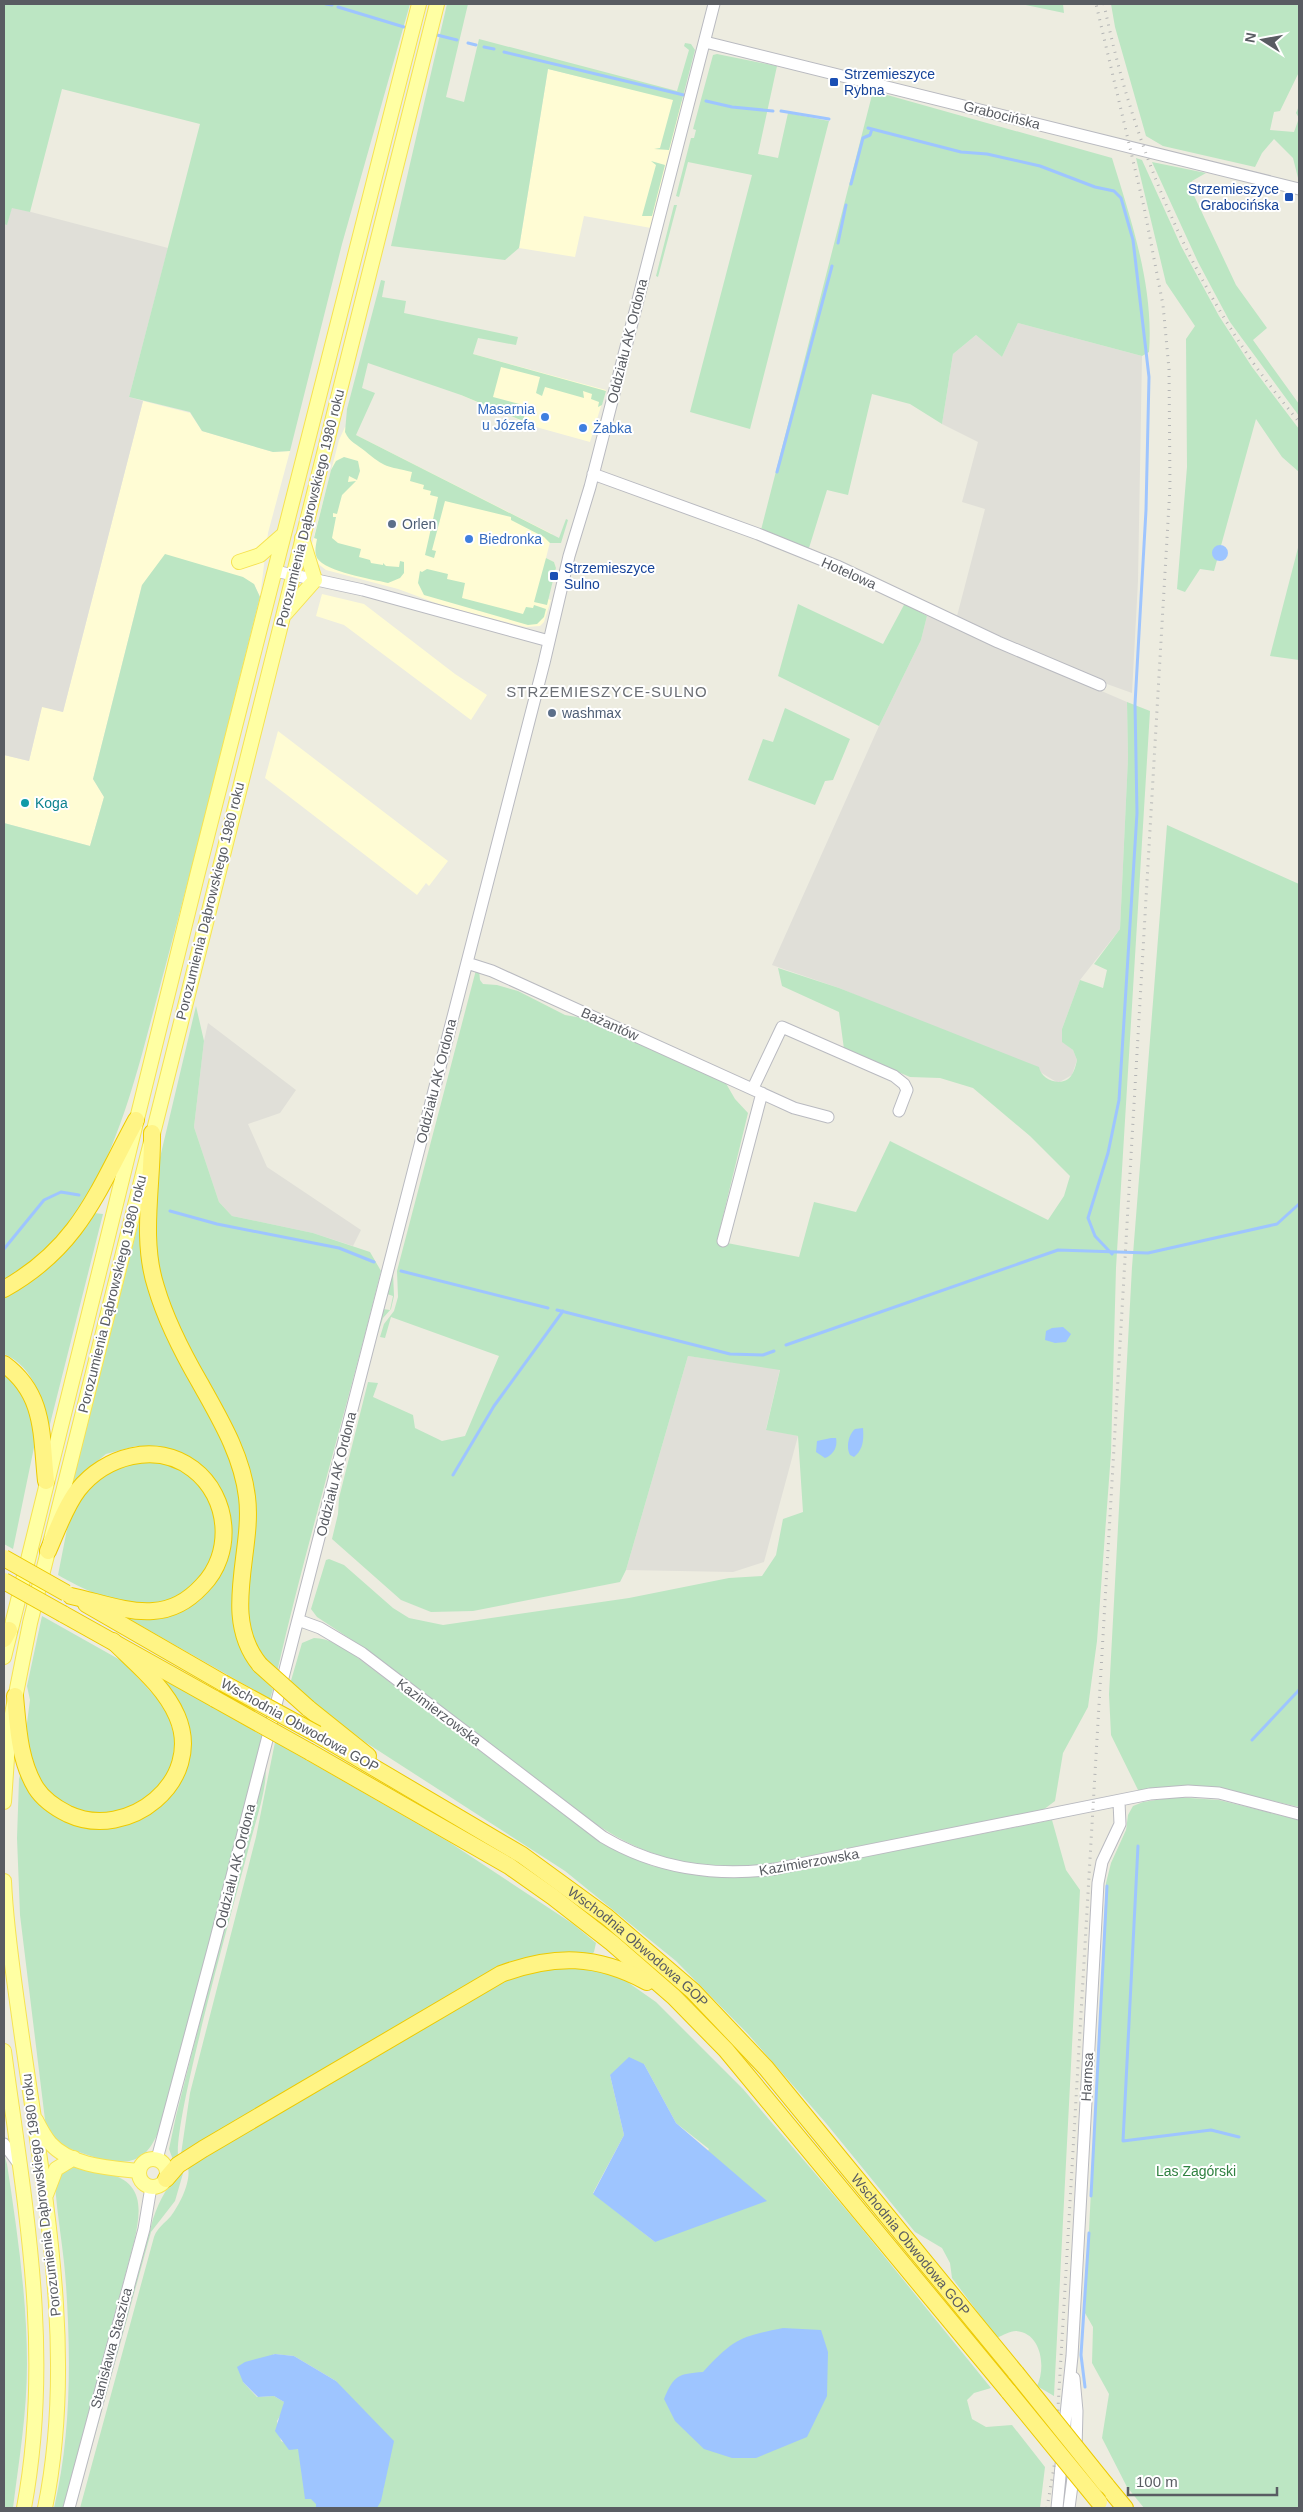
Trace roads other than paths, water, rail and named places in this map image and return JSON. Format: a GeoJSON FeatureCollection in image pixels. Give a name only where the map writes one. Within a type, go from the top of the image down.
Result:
{"type":"FeatureCollection","features":[{"type":"Feature","properties":{"kind":"highway"},"geometry":{"type":"LineString","coordinates":[[4,1289],[28,1275],[65,1243],[97,1194],[136,1120]]}},
{"type":"Feature","properties":{"kind":"highway"},"geometry":{"type":"LineString","coordinates":[[152,1133],[153,1165],[149,1237],[153,1276],[174,1334],[215,1408],[242,1472],[248,1510],[240,1585],[244,1633],[249,1650],[260,1666],[308,1708],[361,1748],[383,1772]]}},
{"type":"Feature","properties":{"kind":"highway"},"geometry":{"type":"LineString","coordinates":[[4,1364],[24,1381],[34,1398],[39,1419],[46,1480]]}},
{"type":"Feature","properties":{"kind":"highway"},"geometry":{"type":"LineString","coordinates":[[48,1551],[78,1491],[98,1470],[119,1459],[134,1455],[157,1455],[181,1462],[193,1469],[212,1491],[224,1523],[224,1547],[214,1572],[195,1594],[167,1609],[152,1612],[132,1610],[69,1594]]}},
{"type":"Feature","properties":{"kind":"highway","name":"Wschodnia Obwodowa GOP"},"geometry":{"type":"LineString","coordinates":[[4,1558],[383,1772],[522,1855],[606,1917],[693,1992],[766,2068],[1125,2508]]}},
{"type":"Feature","properties":{"kind":"highway","name":"Wschodnia Obwodowa GOP"},"geometry":{"type":"LineString","coordinates":[[4,1581],[509,1866],[553,1897],[612,1943],[674,1997],[732,2057],[1101,2505]]}},
{"type":"Feature","properties":{"kind":"highway"},"geometry":{"type":"LineString","coordinates":[[15,1696],[19,1741],[24,1762],[37,1789],[46,1799],[73,1816],[96,1822],[120,1819],[142,1810],[164,1792],[174,1776],[182,1751],[181,1728],[172,1708],[152,1679],[113,1642]]}},
{"type":"Feature","properties":{"kind":"highway"},"geometry":{"type":"LineString","coordinates":[[166,2179],[178,2166],[210,2144],[462,1996],[515,1969],[552,1960],[592,1961],[624,1970],[674,1997]]}},
{"type":"Feature","properties":{"kind":"main road","name":"Porozumienia Dąbrowskiego 1980 roku"},"geometry":{"type":"LineString","coordinates":[[4,1657],[6,1634],[419,4]]}},
{"type":"Feature","properties":{"kind":"main road","name":"Porozumienia Dąbrowskiego 1980 roku"},"geometry":{"type":"LineString","coordinates":[[4,1802],[7,1750],[15,1696],[48,1551],[292,575],[438,4]]}},
{"type":"Feature","properties":{"kind":"main road"},"geometry":{"type":"LineString","coordinates":[[239,562],[260,555],[285,534]]}},
{"type":"Feature","properties":{"kind":"main road"},"geometry":{"type":"LineString","coordinates":[[282,619],[315,580],[302,538]]}},
{"type":"Feature","properties":{"kind":"main road","name":"Porozumienia Dąbrowskiego 1980 roku"},"geometry":{"type":"LineString","coordinates":[[4,1881],[8,1937],[44,2199],[57,2338],[55,2440],[45,2508]]}},
{"type":"Feature","properties":{"kind":"main road","name":"Porozumienia Dąbrowskiego 1980 roku"},"geometry":{"type":"LineString","coordinates":[[4,2051],[34,2282],[38,2362],[33,2439],[24,2508]]}},
{"type":"Feature","properties":{"kind":"main road"},"geometry":{"type":"LineString","coordinates":[[33,2114],[49,2142],[74,2158],[108,2167],[138,2171]]}},
{"type":"Feature","properties":{"kind":"main road"},"geometry":{"type":"LineString","coordinates":[[44,2199],[56,2169],[74,2158]]}},
{"type":"Feature","properties":{"kind":"main road"},"geometry":{"type":"LineString","coordinates":[[157,2159],[166,2167],[166,2179],[160,2185],[151,2187],[142,2183],[138,2171],[146,2160],[157,2159]]}},
{"type":"Feature","properties":{"kind":"street","name":"Oddziału AK Ordona"},"geometry":{"type":"LineString","coordinates":[[157,2159],[173,2106],[714,4]]}},
{"type":"Feature","properties":{"kind":"street","name":"Grabocińska"},"geometry":{"type":"LineString","coordinates":[[704,42],[1299,189]]}},
{"type":"Feature","properties":{"kind":"street","name":"Hotelowa"},"geometry":{"type":"LineString","coordinates":[[593,474],[758,534],[837,566],[998,642],[1100,685]]}},
{"type":"Feature","properties":{"kind":"street"},"geometry":{"type":"LineString","coordinates":[[275,570],[379,594],[549,641]]}},
{"type":"Feature","properties":{"kind":"street","name":"Bażantów"},"geometry":{"type":"LineString","coordinates":[[466,963],[492,971],[758,1090],[794,1108],[828,1117]]}},
{"type":"Feature","properties":{"kind":"street"},"geometry":{"type":"LineString","coordinates":[[723,1241],[758,1090],[782,1027],[894,1076],[904,1084],[907,1090],[899,1111]]}},
{"type":"Feature","properties":{"kind":"street","name":"Kazimierzowska"},"geometry":{"type":"LineString","coordinates":[[298,1620],[320,1628],[362,1653],[604,1838],[627,1850],[669,1865],[722,1871],[775,1870],[1119,1802],[1150,1794],[1188,1791],[1219,1793],[1299,1814]]}},
{"type":"Feature","properties":{"kind":"street","name":"Harmsa"},"geometry":{"type":"LineString","coordinates":[[1057,2508],[1072,2356],[1098,1883],[1102,1862],[1120,1824],[1119,1802]]}},
{"type":"Feature","properties":{"kind":"street"},"geometry":{"type":"LineString","coordinates":[[4,2113],[10,2094]]}},
{"type":"Feature","properties":{"kind":"street"},"geometry":{"type":"LineString","coordinates":[[4,2144],[19,2164]]}},
{"type":"Feature","properties":{"kind":"street","name":"Stanisława Staszica"},"geometry":{"type":"LineString","coordinates":[[69,2508],[144,2229],[151,2187]]}},
{"type":"Feature","properties":{"kind":"street","name":"Harmsa"},"geometry":{"type":"LineString","coordinates":[[1069,2508],[1077,2440],[1077,2411],[1072,2356]]}},
{"type":"Feature","properties":{"kind":"water"},"geometry":{"type":"Polygon","coordinates":[[[1220,545],[1228,553],[1220,561],[1212,553],[1220,545]]]}},
{"type":"Feature","properties":{"kind":"water"},"geometry":{"type":"Polygon","coordinates":[[[1063,1327],[1071,1334],[1066,1342],[1055,1343],[1045,1340],[1046,1331],[1052,1328],[1063,1327]]]}},
{"type":"Feature","properties":{"kind":"water"},"geometry":{"type":"Polygon","coordinates":[[[863,1428],[862,1444],[854,1457],[849,1452],[849,1438],[855,1429],[863,1428]]]}},
{"type":"Feature","properties":{"kind":"water"},"geometry":{"type":"Polygon","coordinates":[[[836,1438],[836,1447],[825,1458],[816,1452],[817,1441],[836,1438]]]}},
{"type":"Feature","properties":{"kind":"water"},"geometry":{"type":"Polygon","coordinates":[[[629,2057],[644,2064],[676,2123],[767,2201],[655,2242],[593,2194],[624,2135],[610,2075],[629,2057]]]}},
{"type":"Feature","properties":{"kind":"water"},"geometry":{"type":"Polygon","coordinates":[[[783,2328],[821,2330],[828,2352],[827,2396],[807,2437],[756,2458],[732,2458],[704,2449],[675,2421],[664,2399],[674,2380],[682,2375],[703,2372],[722,2352],[738,2341],[756,2334],[783,2328]]]}},
{"type":"Feature","properties":{"kind":"water"},"geometry":{"type":"Polygon","coordinates":[[[275,2354],[294,2356],[336,2381],[394,2441],[381,2501],[377,2508],[316,2508],[316,2504],[311,2499],[305,2499],[298,2449],[289,2450],[275,2431],[284,2402],[274,2396],[258,2397],[243,2382],[237,2367],[245,2362],[275,2354]]]}},
{"type":"Feature","properties":{"kind":"waterway"},"geometry":{"type":"LineString","coordinates":[[326,4],[332,5]]}},
{"type":"Feature","properties":{"kind":"waterway"},"geometry":{"type":"LineString","coordinates":[[338,7],[404,27]]}},
{"type":"Feature","properties":{"kind":"waterway"},"geometry":{"type":"LineString","coordinates":[[437,35],[457,40]]}},
{"type":"Feature","properties":{"kind":"waterway"},"geometry":{"type":"LineString","coordinates":[[468,43],[476,45]]}},
{"type":"Feature","properties":{"kind":"waterway"},"geometry":{"type":"LineString","coordinates":[[484,47],[494,49]]}},
{"type":"Feature","properties":{"kind":"waterway"},"geometry":{"type":"LineString","coordinates":[[504,52],[688,96]]}},
{"type":"Feature","properties":{"kind":"waterway"},"geometry":{"type":"LineString","coordinates":[[706,101],[732,107],[773,111]]}},
{"type":"Feature","properties":{"kind":"waterway"},"geometry":{"type":"LineString","coordinates":[[781,111],[829,119]]}},
{"type":"Feature","properties":{"kind":"waterway"},"geometry":{"type":"LineString","coordinates":[[868,128],[961,152],[987,154],[1040,166],[1095,187],[1114,191],[1121,198],[1133,240],[1149,377],[1146,510],[1135,704],[1137,813],[1119,1100],[1108,1153],[1088,1218],[1095,1236],[1112,1254]]}},
{"type":"Feature","properties":{"kind":"waterway"},"geometry":{"type":"LineString","coordinates":[[851,184],[863,138],[870,135],[872,129]]}},
{"type":"Feature","properties":{"kind":"waterway"},"geometry":{"type":"LineString","coordinates":[[838,243],[846,205]]}},
{"type":"Feature","properties":{"kind":"waterway"},"geometry":{"type":"LineString","coordinates":[[777,472],[832,266]]}},
{"type":"Feature","properties":{"kind":"waterway"},"geometry":{"type":"LineString","coordinates":[[4,1249],[44,1200],[61,1192],[79,1195]]}},
{"type":"Feature","properties":{"kind":"waterway"},"geometry":{"type":"LineString","coordinates":[[786,1345],[1058,1250],[1148,1253],[1277,1224],[1299,1204]]}},
{"type":"Feature","properties":{"kind":"waterway"},"geometry":{"type":"LineString","coordinates":[[170,1211],[217,1224],[339,1248],[374,1262]]}},
{"type":"Feature","properties":{"kind":"waterway"},"geometry":{"type":"LineString","coordinates":[[401,1271],[548,1308]]}},
{"type":"Feature","properties":{"kind":"waterway"},"geometry":{"type":"LineString","coordinates":[[557,1310],[730,1354],[763,1355],[774,1351]]}},
{"type":"Feature","properties":{"kind":"waterway"},"geometry":{"type":"LineString","coordinates":[[453,1475],[494,1406],[563,1311]]}},
{"type":"Feature","properties":{"kind":"waterway"},"geometry":{"type":"LineString","coordinates":[[1252,1740],[1299,1690]]}},
{"type":"Feature","properties":{"kind":"waterway"},"geometry":{"type":"LineString","coordinates":[[1138,1846],[1123,2141],[1211,2130],[1239,2137]]}},
{"type":"Feature","properties":{"kind":"waterway"},"geometry":{"type":"LineString","coordinates":[[1091,2196],[1107,1886]]}},
{"type":"Feature","properties":{"kind":"waterway"},"geometry":{"type":"LineString","coordinates":[[1085,2387],[1081,2355],[1089,2233]]}},
{"type":"Feature","properties":{"kind":"railway"},"geometry":{"type":"LineString","coordinates":[[1047,2508],[1054,2467],[1058,2408],[1170,487],[1169,369],[1163,305],[1144,207],[1096,4]]}},
{"type":"Feature","properties":{"kind":"railway"},"geometry":{"type":"LineString","coordinates":[[1104,4],[1126,92],[1155,178],[1173,220],[1214,301],[1238,340],[1299,422]]}},
{"type":"Feature","properties":{"kind":"place","name":"Strzemieszyce Rybna"},"geometry":{"type":"Point","coordinates":[834,82]}},
{"type":"Feature","properties":{"kind":"place","name":"Strzemieszyce Grabocińska"},"geometry":{"type":"Point","coordinates":[1289,197]}},
{"type":"Feature","properties":{"kind":"place","name":"Masarnia u Józefa"},"geometry":{"type":"Point","coordinates":[545,417]}},
{"type":"Feature","properties":{"kind":"place","name":"Żabka"},"geometry":{"type":"Point","coordinates":[583,428]}},
{"type":"Feature","properties":{"kind":"place","name":"Orlen"},"geometry":{"type":"Point","coordinates":[392,524]}},
{"type":"Feature","properties":{"kind":"place","name":"Biedronka"},"geometry":{"type":"Point","coordinates":[469,539]}},
{"type":"Feature","properties":{"kind":"place","name":"Strzemieszyce Sulno"},"geometry":{"type":"Point","coordinates":[554,576]}},
{"type":"Feature","properties":{"kind":"place","name":"washmax"},"geometry":{"type":"Point","coordinates":[552,713]}},
{"type":"Feature","properties":{"kind":"place","name":"Koga"},"geometry":{"type":"Point","coordinates":[25,803]}},
{"type":"Feature","properties":{"kind":"district","name":"STRZEMIESZYCE-SULNO"},"geometry":{"type":"Point","coordinates":[607,692]}},
{"type":"Feature","properties":{"kind":"park label","name":"Las Zagórski"},"geometry":{"type":"Point","coordinates":[1196,2171]}}]}
